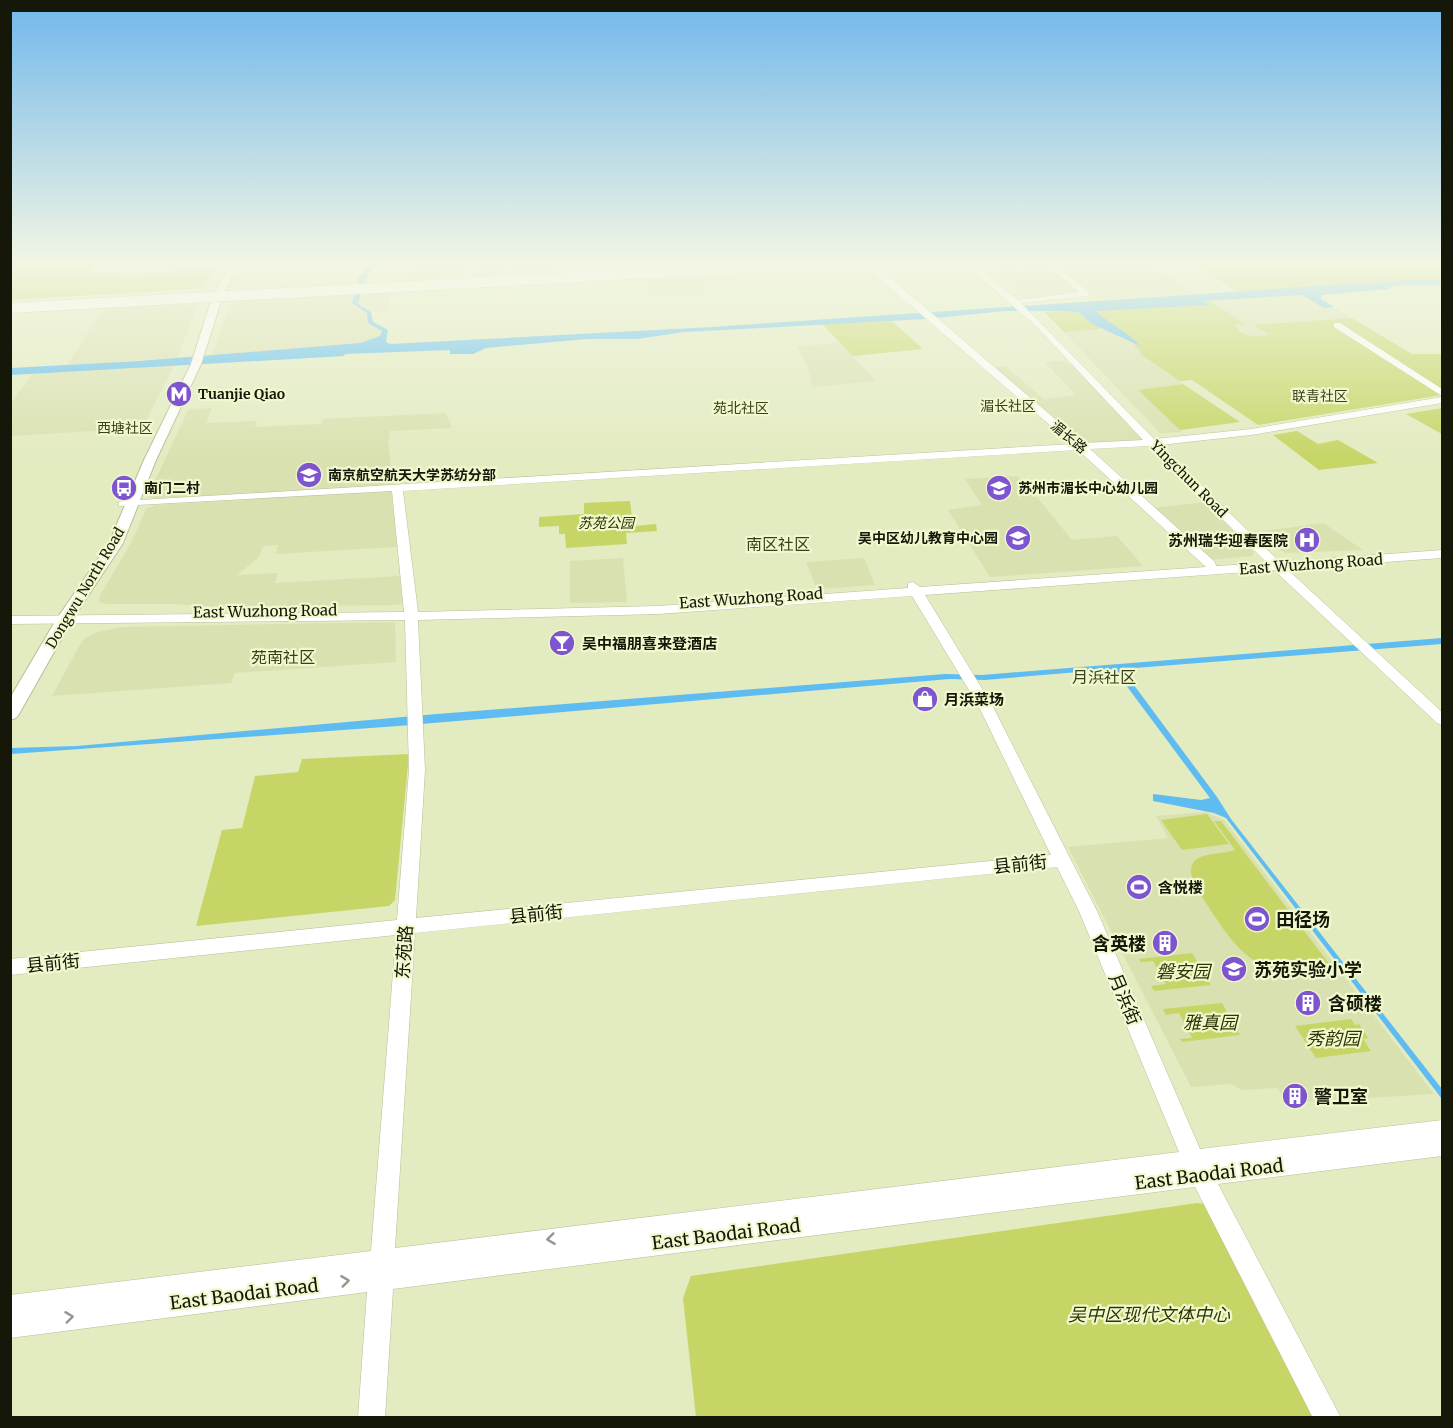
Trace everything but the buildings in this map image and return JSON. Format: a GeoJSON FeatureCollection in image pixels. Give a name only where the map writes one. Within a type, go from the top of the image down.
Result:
{"type":"FeatureCollection","features":[{"type":"Feature","properties":{"kind":"main road","name":"Dongwu North Road"},"geometry":{"type":"LineString","coordinates":[[10,696],[106,544],[193,360],[205,327]]}},
{"type":"Feature","properties":{"kind":"main road","name":"Dongwu North Road"},"geometry":{"type":"LineString","coordinates":[[10,714],[62,617]]}},
{"type":"Feature","properties":{"kind":"street","name":"湄长路"},"geometry":{"type":"LineString","coordinates":[[940,327],[1080,446],[1211,565]]}},
{"type":"Feature","properties":{"kind":"street","name":"Yingchun Road"},"geometry":{"type":"LineString","coordinates":[[1043,327],[1280,564],[1443,720]]}},
{"type":"Feature","properties":{"kind":"street"},"geometry":{"type":"LineString","coordinates":[[1340,327],[1443,393]]}},
{"type":"Feature","properties":{"kind":"street"},"geometry":{"type":"LineString","coordinates":[[127,503],[1156,442],[1251,432],[1443,400]]}},
{"type":"Feature","properties":{"kind":"street","name":"东苑路"},"geometry":{"type":"LineString","coordinates":[[370,1418],[417,770],[411,613],[397,486]]}},
{"type":"Feature","properties":{"kind":"street","name":"East Wuzhong Road"},"geometry":{"type":"LineString","coordinates":[[62,617],[658,610],[1211,565],[1280,564],[1443,550]]}},
{"type":"Feature","properties":{"kind":"street","name":"East Wuzhong Road"},"geometry":{"type":"LineString","coordinates":[[914,589],[1443,554]]}},
{"type":"Feature","properties":{"kind":"street","name":"月浜街"},"geometry":{"type":"LineString","coordinates":[[914,589],[985,705],[1088,911],[1198,1168],[1328,1418]]}},
{"type":"Feature","properties":{"kind":"street"},"geometry":{"type":"LineString","coordinates":[[10,615],[62,617]]}},
{"type":"Feature","properties":{"kind":"street"},"geometry":{"type":"LineString","coordinates":[[10,620],[62,617]]}},
{"type":"Feature","properties":{"kind":"street","name":"Yingchun Road"},"geometry":{"type":"LineString","coordinates":[[1367,645],[1443,708]]}},
{"type":"Feature","properties":{"kind":"street","name":"县前街"},"geometry":{"type":"LineString","coordinates":[[10,967],[1062,860]]}},
{"type":"Feature","properties":{"kind":"street","name":"East Baodai Road"},"geometry":{"type":"LineString","coordinates":[[1198,1168],[1443,1130]]}},
{"type":"Feature","properties":{"kind":"street","name":"East Baodai Road"},"geometry":{"type":"LineString","coordinates":[[10,1308],[382,1268],[1198,1168],[1443,1145]]}},
{"type":"Feature","properties":{"kind":"street","name":"East Baodai Road"},"geometry":{"type":"LineString","coordinates":[[10,1325],[382,1268]]}},
{"type":"Feature","properties":{"kind":"shaded area"},"geometry":{"type":"Polygon","coordinates":[[[92,327],[189,327],[177,358],[67,365],[92,327]]]}},
{"type":"Feature","properties":{"kind":"shaded area"},"geometry":{"type":"Polygon","coordinates":[[[222,327],[375,327],[382,330],[380,336],[352,345],[212,355],[222,327]]]}},
{"type":"Feature","properties":{"kind":"shaded area"},"geometry":{"type":"Polygon","coordinates":[[[1236,327],[1258,327],[1270,335],[1249,337],[1236,327]]]}},
{"type":"Feature","properties":{"kind":"shaded area"},"geometry":{"type":"Polygon","coordinates":[[[1101,329],[1132,343],[1141,352],[1140,354],[1183,384],[1138,390],[1182,432],[1160,433],[1064,332],[1101,329]]]}},
{"type":"Feature","properties":{"kind":"shaded area"},"geometry":{"type":"Polygon","coordinates":[[[840,343],[876,381],[813,387],[806,364],[797,346],[840,343]]]}},
{"type":"Feature","properties":{"kind":"shaded area"},"geometry":{"type":"Polygon","coordinates":[[[1063,361],[1073,365],[1143,440],[1088,443],[1080,441],[990,367],[1005,366],[1044,399],[1076,395],[1045,362],[1063,361]]]}},
{"type":"Feature","properties":{"kind":"shaded area"},"geometry":{"type":"Polygon","coordinates":[[[175,364],[142,428],[11,436],[11,403],[33,373],[175,364]]]}},
{"type":"Feature","properties":{"kind":"shaded area"},"geometry":{"type":"Polygon","coordinates":[[[212,408],[206,423],[257,421],[255,427],[321,424],[323,419],[446,413],[452,428],[390,431],[388,441],[393,484],[223,495],[154,498],[148,496],[188,410],[212,408]]]}},
{"type":"Feature","properties":{"kind":"shaded area","name":"吴中区幼儿教育中心园"},"geometry":{"type":"Polygon","coordinates":[[[1017,476],[1072,540],[1117,536],[1143,566],[990,577],[948,510],[982,505],[965,479],[1017,476]]]}},
{"type":"Feature","properties":{"kind":"shaded area"},"geometry":{"type":"Polygon","coordinates":[[[391,490],[397,547],[275,554],[278,545],[263,546],[259,557],[237,575],[278,573],[275,583],[400,576],[402,603],[398,605],[219,607],[99,602],[99,597],[130,545],[147,508],[157,505],[391,490]]]}},
{"type":"Feature","properties":{"kind":"shaded area"},"geometry":{"type":"Polygon","coordinates":[[[1204,502],[1254,552],[1252,556],[1210,560],[1153,508],[1204,502]]]}},
{"type":"Feature","properties":{"kind":"shaded area","name":"苏州瑞华迎春医院"},"geometry":{"type":"Polygon","coordinates":[[[1323,523],[1363,550],[1286,553],[1275,548],[1258,532],[1323,523]]]}},
{"type":"Feature","properties":{"kind":"shaded area"},"geometry":{"type":"Polygon","coordinates":[[[623,558],[627,602],[570,603],[570,561],[623,558]]]}},
{"type":"Feature","properties":{"kind":"shaded area"},"geometry":{"type":"Polygon","coordinates":[[[864,558],[875,585],[817,589],[806,562],[864,558]]]}},
{"type":"Feature","properties":{"kind":"shaded area"},"geometry":{"type":"Polygon","coordinates":[[[395,622],[396,662],[235,673],[231,683],[52,696],[79,646],[85,638],[97,632],[123,627],[395,622]]]}},
{"type":"Feature","properties":{"kind":"shaded area","name":"苏苑实验小学"},"geometry":{"type":"Polygon","coordinates":[[[1206,812],[1224,820],[1434,1094],[1286,1103],[1278,1088],[1242,1090],[1231,1084],[1191,1087],[1068,847],[1168,838],[1156,816],[1206,812]]]}},
{"type":"Feature","properties":{"kind":"green space"},"geometry":{"type":"Polygon","coordinates":[[[825,327],[898,327],[923,349],[853,356],[825,327]]]}},
{"type":"Feature","properties":{"kind":"green space"},"geometry":{"type":"Polygon","coordinates":[[[1059,327],[1098,327],[1101,329],[1064,332],[1059,327]]]}},
{"type":"Feature","properties":{"kind":"green space"},"geometry":{"type":"Polygon","coordinates":[[[1114,327],[1236,327],[1245,335],[1259,336],[1269,335],[1256,327],[1366,327],[1412,354],[1442,354],[1442,395],[1258,425],[1192,380],[1180,381],[1140,354],[1141,352],[1132,343],[1139,346],[1114,327]]]}},
{"type":"Feature","properties":{"kind":"green space"},"geometry":{"type":"Polygon","coordinates":[[[1183,384],[1240,422],[1180,430],[1138,390],[1183,384]]]}},
{"type":"Feature","properties":{"kind":"green space"},"geometry":{"type":"Polygon","coordinates":[[[1442,408],[1442,434],[1406,414],[1442,408]]]}},
{"type":"Feature","properties":{"kind":"green space"},"geometry":{"type":"Polygon","coordinates":[[[1297,431],[1318,444],[1338,440],[1378,463],[1319,470],[1273,435],[1297,431]]]}},
{"type":"Feature","properties":{"kind":"green space","name":"苏苑公园"},"geometry":{"type":"Polygon","coordinates":[[[630,501],[633,526],[656,524],[657,531],[626,533],[627,544],[566,548],[565,534],[559,534],[559,526],[539,527],[539,517],[584,514],[584,503],[630,501]]]}},
{"type":"Feature","properties":{"kind":"green space"},"geometry":{"type":"Polygon","coordinates":[[[409,754],[395,900],[389,906],[196,926],[222,830],[242,828],[255,776],[298,772],[302,759],[409,754]]]}},
{"type":"Feature","properties":{"kind":"green space"},"geometry":{"type":"Polygon","coordinates":[[[1207,814],[1229,844],[1182,850],[1161,820],[1207,814]]]}},
{"type":"Feature","properties":{"kind":"green space","name":"田径场"},"geometry":{"type":"Polygon","coordinates":[[[1214,821],[1221,821],[1333,969],[1316,972],[1284,972],[1266,967],[1238,947],[1226,933],[1194,885],[1191,873],[1192,865],[1196,860],[1235,850],[1214,821]]]}},
{"type":"Feature","properties":{"kind":"green space","name":"磐安园"},"geometry":{"type":"Polygon","coordinates":[[[1192,953],[1211,985],[1154,991],[1151,986],[1166,984],[1153,961],[1141,962],[1139,959],[1192,953]]]}},
{"type":"Feature","properties":{"kind":"green space","name":"雅真园"},"geometry":{"type":"Polygon","coordinates":[[[1222,1003],[1240,1035],[1182,1042],[1180,1039],[1192,1038],[1179,1013],[1166,1015],[1163,1009],[1222,1003]]]}},
{"type":"Feature","properties":{"kind":"green space","name":"秀韵园"},"geometry":{"type":"Polygon","coordinates":[[[1351,1019],[1355,1025],[1359,1024],[1368,1038],[1363,1039],[1371,1051],[1316,1058],[1295,1026],[1351,1019]]]}},
{"type":"Feature","properties":{"kind":"green space","name":"吴中区现代文体中心"},"geometry":{"type":"Polygon","coordinates":[[[1197,1203],[1205,1204],[1320,1417],[696,1417],[683,1298],[691,1276],[1197,1203]]]}},
{"type":"Feature","properties":{"kind":"water"},"geometry":{"type":"Polygon","coordinates":[[[374,327],[388,330],[386,342],[390,344],[717,327],[784,327],[684,332],[637,339],[587,339],[486,348],[473,354],[450,354],[450,350],[345,354],[344,356],[11,375],[11,368],[139,361],[360,343],[380,336],[382,331],[374,327]]]}},
{"type":"Feature","properties":{"kind":"water"},"geometry":{"type":"Polygon","coordinates":[[[1098,327],[1116,327],[1140,346],[1098,327]]]}},
{"type":"Feature","properties":{"kind":"water"},"geometry":{"type":"Polygon","coordinates":[[[1442,638],[1442,644],[1122,669],[1231,819],[1442,1089],[1442,1099],[1226,818],[1214,813],[1153,801],[1153,794],[1201,800],[1210,798],[1114,669],[985,680],[950,679],[398,726],[11,754],[11,748],[77,746],[437,714],[945,674],[982,675],[1442,638]]]}},
{"type":"Feature","properties":{"kind":"place","name":"Tuanjie Qiao"},"geometry":{"type":"Point","coordinates":[179,394]}},
{"type":"Feature","properties":{"kind":"place","name":"南京航空航天大学苏纺分部"},"geometry":{"type":"Point","coordinates":[309,475]}},
{"type":"Feature","properties":{"kind":"place","name":"南门二村"},"geometry":{"type":"Point","coordinates":[124,488]}},
{"type":"Feature","properties":{"kind":"place","name":"苏州市湄长中心幼儿园"},"geometry":{"type":"Point","coordinates":[999,488]}},
{"type":"Feature","properties":{"kind":"place","name":"吴中区幼儿教育中心园"},"geometry":{"type":"Point","coordinates":[1018,538]}},
{"type":"Feature","properties":{"kind":"place","name":"苏州瑞华迎春医院"},"geometry":{"type":"Point","coordinates":[1307,540]}},
{"type":"Feature","properties":{"kind":"place","name":"吴中福朋喜来登酒店"},"geometry":{"type":"Point","coordinates":[562,643]}},
{"type":"Feature","properties":{"kind":"place","name":"月浜菜场"},"geometry":{"type":"Point","coordinates":[925,699]}},
{"type":"Feature","properties":{"kind":"place","name":"含悦楼"},"geometry":{"type":"Point","coordinates":[1139,887]}},
{"type":"Feature","properties":{"kind":"place","name":"田径场"},"geometry":{"type":"Point","coordinates":[1257,919]}},
{"type":"Feature","properties":{"kind":"place","name":"含英楼"},"geometry":{"type":"Point","coordinates":[1165,943]}},
{"type":"Feature","properties":{"kind":"place","name":"苏苑实验小学"},"geometry":{"type":"Point","coordinates":[1234,969]}},
{"type":"Feature","properties":{"kind":"place","name":"含硕楼"},"geometry":{"type":"Point","coordinates":[1308,1003]}},
{"type":"Feature","properties":{"kind":"place","name":"警卫室"},"geometry":{"type":"Point","coordinates":[1295,1096]}},
{"type":"Feature","properties":{"kind":"district","name":"联青社区"},"geometry":{"type":"Point","coordinates":[1320,396]}},
{"type":"Feature","properties":{"kind":"district","name":"湄长社区"},"geometry":{"type":"Point","coordinates":[1008,406]}},
{"type":"Feature","properties":{"kind":"district","name":"苑北社区"},"geometry":{"type":"Point","coordinates":[741,408]}},
{"type":"Feature","properties":{"kind":"district","name":"西塘社区"},"geometry":{"type":"Point","coordinates":[125,428]}},
{"type":"Feature","properties":{"kind":"district","name":"南区社区"},"geometry":{"type":"Point","coordinates":[778,544]}},
{"type":"Feature","properties":{"kind":"district","name":"苑南社区"},"geometry":{"type":"Point","coordinates":[283,657]}},
{"type":"Feature","properties":{"kind":"district","name":"月浜社区"},"geometry":{"type":"Point","coordinates":[1104,677]}}]}
